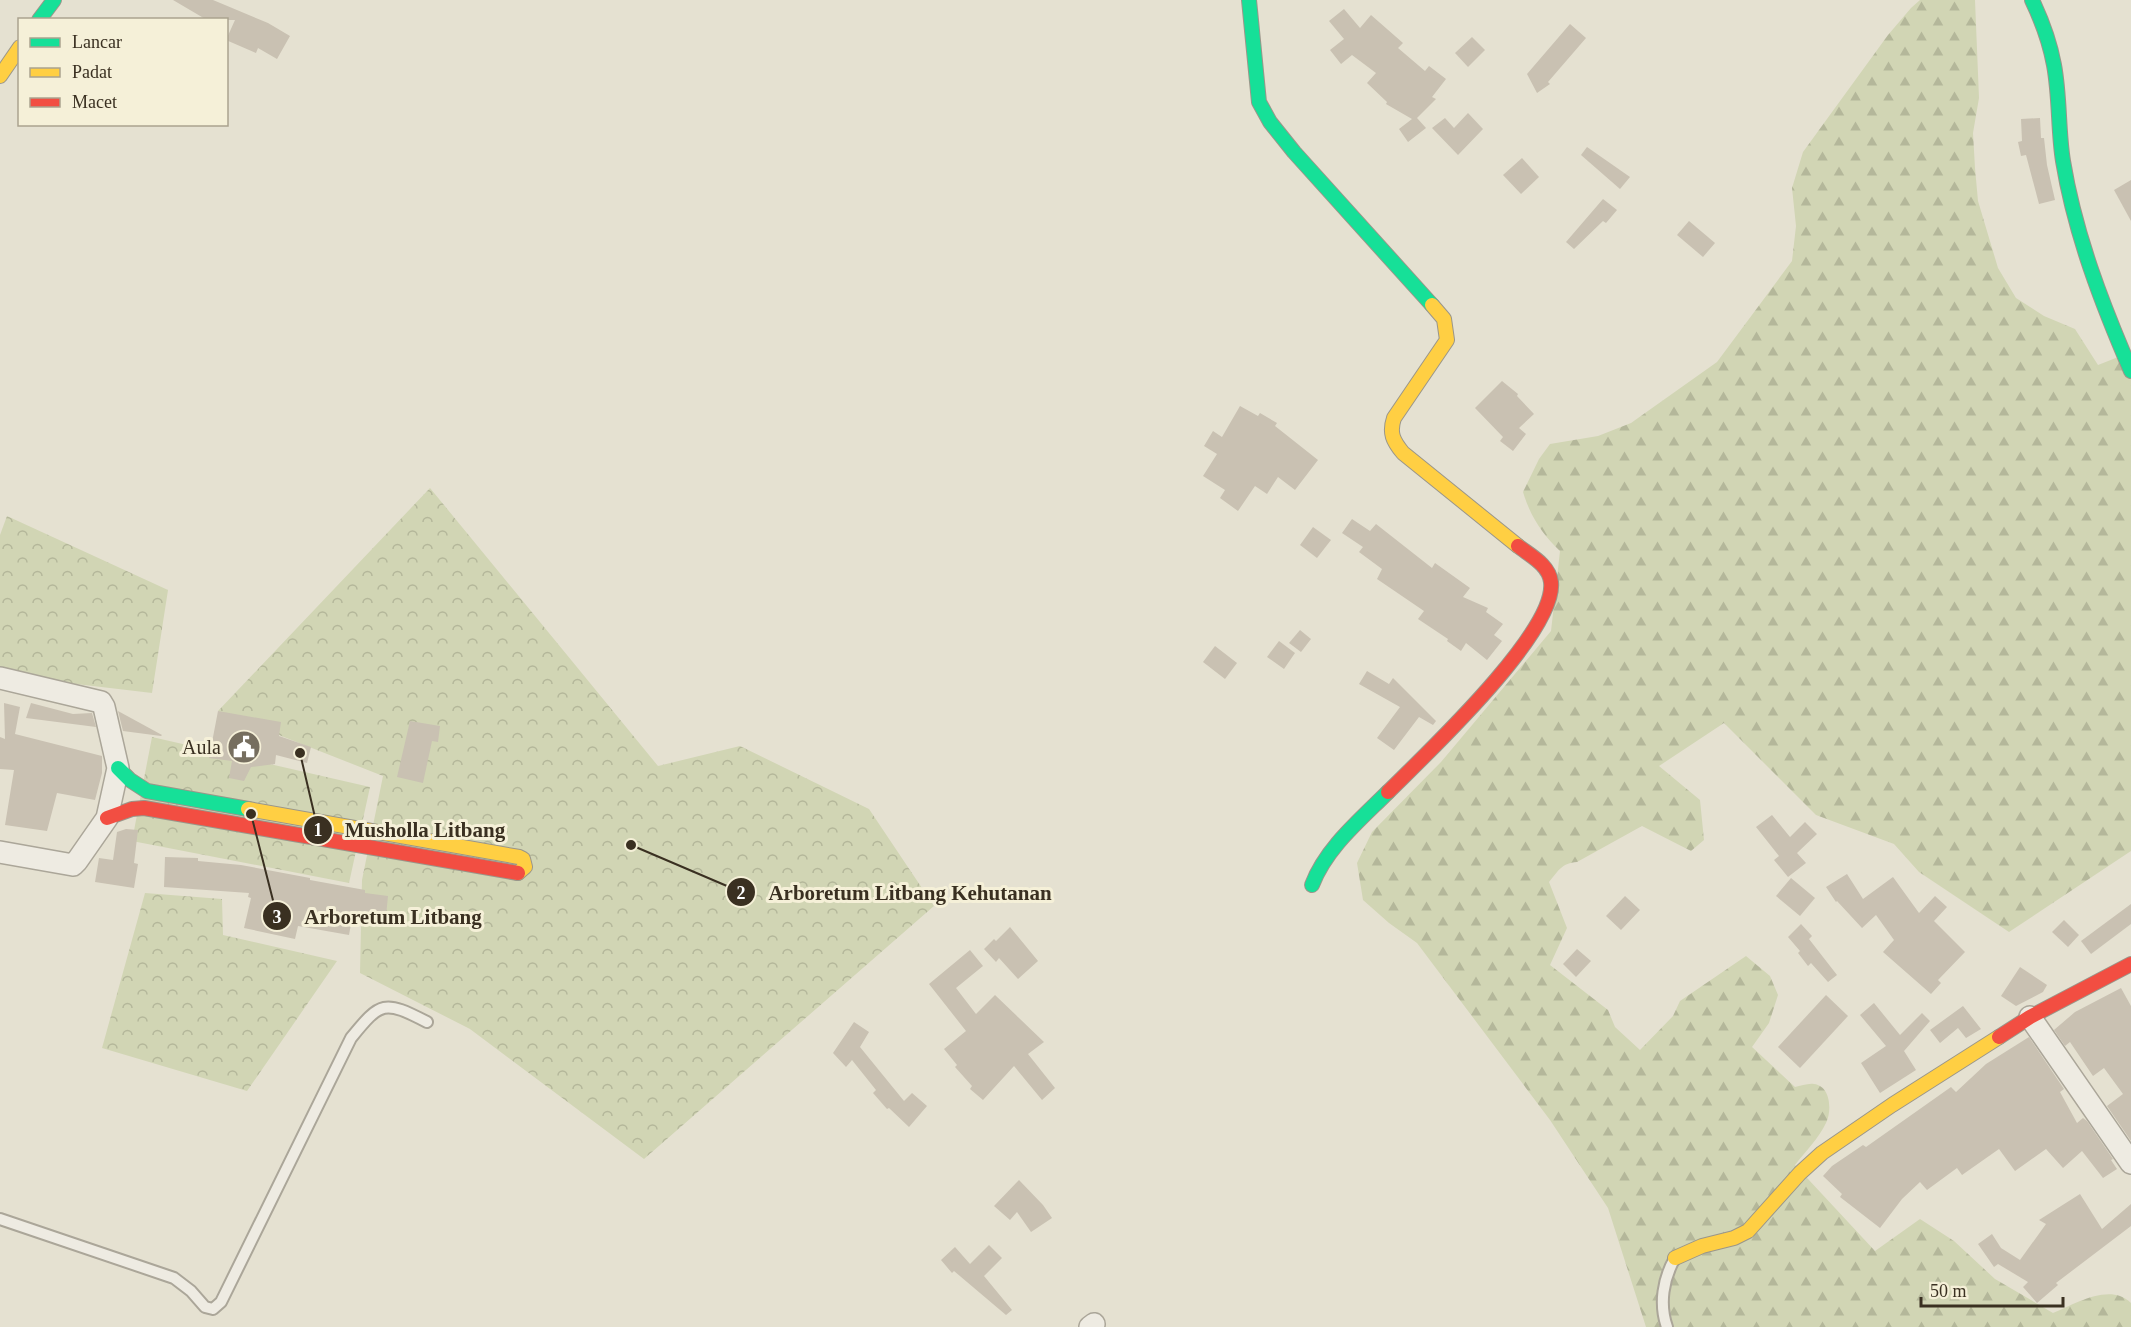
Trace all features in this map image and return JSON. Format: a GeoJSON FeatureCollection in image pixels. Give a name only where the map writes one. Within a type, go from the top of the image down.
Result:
{"type":"FeatureCollection","features":[{"type":"Feature","properties":{"kind":"street"},"geometry":{"type":"LineString","coordinates":[[40,18],[54,0]]}},
{"type":"Feature","properties":{"kind":"street"},"geometry":{"type":"LineString","coordinates":[[1249,0],[1259,102],[1270,122],[1294,152],[1444,319],[1447,340],[1394,418],[1390,429],[1393,442],[1403,453],[1547,569],[1551,575],[1552,588],[1539,622],[1518,653],[1460,721],[1372,807],[1333,850],[1320,867],[1312,885]]}},
{"type":"Feature","properties":{"kind":"street"},"geometry":{"type":"LineString","coordinates":[[2032,0],[2054,66],[2063,158],[2074,213],[2090,266],[2131,371]]}},
{"type":"Feature","properties":{"kind":"street"},"geometry":{"type":"LineString","coordinates":[[0,76],[18,50]]}},
{"type":"Feature","properties":{"kind":"street"},"geometry":{"type":"LineString","coordinates":[[0,678],[101,702],[118,768],[107,818],[73,864],[0,852]]}},
{"type":"Feature","properties":{"kind":"street"},"geometry":{"type":"LineString","coordinates":[[118,768],[146,800],[366,839],[515,873],[521,873],[525,870],[526,865],[519,857],[366,839]]}},
{"type":"Feature","properties":{"kind":"street"},"geometry":{"type":"LineString","coordinates":[[107,818],[132,809],[146,800]]}},
{"type":"Feature","properties":{"kind":"street"},"geometry":{"type":"LineString","coordinates":[[1675,1258],[1714,1243],[1736,1239],[1744,1235],[1753,1228],[1800,1173],[1822,1153],[1892,1105],[2030,1017],[2131,964]]}},
{"type":"Feature","properties":{"kind":"street"},"geometry":{"type":"LineString","coordinates":[[2030,1017],[2131,1163]]}},
{"type":"Feature","properties":{"kind":"lane"},"geometry":{"type":"LineString","coordinates":[[0,1219],[174,1278],[191,1291],[205,1307],[213,1309],[221,1302],[351,1038],[370,1014],[384,1006],[393,1006],[427,1022]]}},
{"type":"Feature","properties":{"kind":"lane"},"geometry":{"type":"LineString","coordinates":[[1667,1327],[1663,1304],[1664,1288],[1667,1271],[1675,1258]]}},
{"type":"Feature","properties":{"kind":"green space"},"geometry":{"type":"Polygon","coordinates":[[[1920,0],[1975,0],[1979,98],[1973,133],[1975,168],[1978,201],[1998,268],[2016,298],[2044,316],[2075,329],[2098,365],[2131,352],[2131,851],[2009,932],[1919,872],[1894,844],[1816,815],[1724,723],[1659,766],[1700,800],[1704,840],[1691,851],[1642,826],[1577,862],[1561,868],[1549,882],[1567,928],[1550,965],[1608,1010],[1615,1027],[1640,1050],[1673,1016],[1680,1001],[1746,956],[1770,976],[1778,995],[1769,1023],[1752,1047],[1795,1087],[1809,1084],[1820,1086],[1829,1100],[1828,1118],[1823,1129],[1795,1165],[1875,1251],[1920,1219],[1954,1241],[1995,1279],[2053,1313],[2082,1300],[2113,1294],[2131,1303],[2131,1327],[1646,1327],[1608,1208],[1550,1120],[1417,943],[1363,900],[1357,863],[1372,832],[1441,762],[1551,631],[1560,551],[1538,524],[1523,492],[1539,459],[1550,444],[1598,436],[1631,423],[1717,362],[1792,261],[1796,226],[1792,188],[1803,152],[1888,35],[1920,0]]]}},
{"type":"Feature","properties":{"kind":"green space"},"geometry":{"type":"Polygon","coordinates":[[[430,488],[658,766],[740,746],[869,809],[934,906],[644,1159],[470,1029],[360,973],[362,880],[383,776],[218,711],[430,488]]]}},
{"type":"Feature","properties":{"kind":"green space"},"geometry":{"type":"Polygon","coordinates":[[[7,516],[168,590],[152,693],[0,675],[0,535],[7,516]]]}},
{"type":"Feature","properties":{"kind":"green space"},"geometry":{"type":"Polygon","coordinates":[[[152,737],[370,787],[349,883],[132,841],[152,737]]]}},
{"type":"Feature","properties":{"kind":"green space"},"geometry":{"type":"Polygon","coordinates":[[[145,893],[222,899],[223,935],[337,961],[247,1091],[102,1048],[145,893]]]}},
{"type":"Feature","properties":{"kind":"building"},"geometry":{"type":"Polygon","coordinates":[[[173,0],[213,0],[268,23],[290,36],[277,59],[258,48],[256,53],[228,41],[235,20],[204,18],[173,0]]]}},
{"type":"Feature","properties":{"kind":"building"},"geometry":{"type":"Polygon","coordinates":[[[1344,9],[1360,28],[1371,15],[1403,43],[1398,48],[1425,71],[1429,66],[1446,79],[1432,97],[1436,99],[1417,118],[1426,128],[1408,142],[1399,129],[1412,119],[1386,104],[1387,102],[1367,83],[1376,73],[1352,55],[1341,64],[1330,50],[1344,39],[1329,21],[1344,9]]]}},
{"type":"Feature","properties":{"kind":"building"},"geometry":{"type":"Polygon","coordinates":[[[1570,24],[1586,38],[1548,82],[1550,84],[1537,93],[1527,74],[1570,24]]]}},
{"type":"Feature","properties":{"kind":"building"},"geometry":{"type":"Polygon","coordinates":[[[1472,37],[1485,50],[1468,67],[1455,53],[1472,37]]]}},
{"type":"Feature","properties":{"kind":"building"},"geometry":{"type":"Polygon","coordinates":[[[1468,113],[1483,129],[1458,155],[1432,128],[1445,118],[1454,128],[1468,113]]]}},
{"type":"Feature","properties":{"kind":"building"},"geometry":{"type":"Polygon","coordinates":[[[2040,118],[2041,138],[2044,138],[2055,200],[2039,204],[2026,155],[2021,156],[2018,142],[2022,141],[2021,119],[2040,118]]]}},
{"type":"Feature","properties":{"kind":"building"},"geometry":{"type":"Polygon","coordinates":[[[1587,147],[1630,177],[1620,189],[1581,155],[1587,147]]]}},
{"type":"Feature","properties":{"kind":"building"},"geometry":{"type":"Polygon","coordinates":[[[1522,158],[1539,177],[1521,194],[1503,175],[1522,158]]]}},
{"type":"Feature","properties":{"kind":"building"},"geometry":{"type":"Polygon","coordinates":[[[2131,180],[2131,221],[2114,190],[2131,180]]]}},
{"type":"Feature","properties":{"kind":"building"},"geometry":{"type":"Polygon","coordinates":[[[1603,199],[1617,210],[1606,223],[1603,221],[1574,249],[1566,242],[1603,199]]]}},
{"type":"Feature","properties":{"kind":"building"},"geometry":{"type":"Polygon","coordinates":[[[1689,221],[1715,243],[1703,257],[1677,235],[1689,221]]]}},
{"type":"Feature","properties":{"kind":"building"},"geometry":{"type":"Polygon","coordinates":[[[1502,381],[1518,394],[1517,396],[1534,414],[1519,428],[1526,434],[1513,451],[1500,441],[1503,437],[1475,408],[1502,381]]]}},
{"type":"Feature","properties":{"kind":"building"},"geometry":{"type":"Polygon","coordinates":[[[1240,406],[1258,416],[1260,413],[1277,423],[1275,426],[1318,460],[1295,490],[1278,477],[1267,494],[1255,486],[1238,511],[1220,498],[1225,490],[1203,476],[1217,454],[1204,446],[1213,431],[1222,437],[1240,406]]]}},
{"type":"Feature","properties":{"kind":"building"},"geometry":{"type":"Polygon","coordinates":[[[1352,519],[1370,531],[1376,524],[1432,568],[1435,563],[1470,588],[1463,597],[1488,608],[1486,612],[1503,624],[1494,635],[1502,641],[1487,660],[1466,643],[1461,651],[1447,641],[1448,639],[1418,619],[1424,611],[1377,579],[1382,569],[1359,552],[1363,547],[1342,533],[1352,519]]]}},
{"type":"Feature","properties":{"kind":"building"},"geometry":{"type":"Polygon","coordinates":[[[1313,527],[1331,540],[1317,558],[1300,545],[1313,527]]]}},
{"type":"Feature","properties":{"kind":"building"},"geometry":{"type":"Polygon","coordinates":[[[1300,630],[1311,639],[1301,652],[1289,643],[1300,630]]]}},
{"type":"Feature","properties":{"kind":"building"},"geometry":{"type":"Polygon","coordinates":[[[1279,641],[1295,653],[1284,669],[1267,657],[1279,641]]]}},
{"type":"Feature","properties":{"kind":"building"},"geometry":{"type":"Polygon","coordinates":[[[1215,646],[1237,663],[1225,679],[1203,662],[1215,646]]]}},
{"type":"Feature","properties":{"kind":"building"},"geometry":{"type":"Polygon","coordinates":[[[1367,671],[1389,684],[1393,678],[1436,721],[1433,725],[1419,717],[1394,750],[1377,738],[1400,707],[1359,684],[1367,671]]]}},
{"type":"Feature","properties":{"kind":"building"},"geometry":{"type":"Polygon","coordinates":[[[4,703],[20,707],[15,734],[102,756],[102,773],[95,800],[57,793],[47,831],[5,825],[14,770],[0,769],[0,737],[5,739],[4,703]]]}},
{"type":"Feature","properties":{"kind":"building"},"geometry":{"type":"Polygon","coordinates":[[[31,703],[73,714],[92,713],[96,727],[26,718],[31,703]]]}},
{"type":"Feature","properties":{"kind":"building"},"geometry":{"type":"Polygon","coordinates":[[[118,711],[162,735],[123,731],[118,711]]]}},
{"type":"Feature","properties":{"kind":"building","name":"Aula"},"geometry":{"type":"Polygon","coordinates":[[[218,711],[281,722],[279,736],[311,747],[307,763],[276,755],[275,764],[251,767],[244,781],[229,778],[232,761],[209,758],[218,711]]]}},
{"type":"Feature","properties":{"kind":"building"},"geometry":{"type":"Polygon","coordinates":[[[410,721],[440,726],[438,742],[432,741],[423,783],[397,777],[410,721]]]}},
{"type":"Feature","properties":{"kind":"building"},"geometry":{"type":"Polygon","coordinates":[[[1772,815],[1790,837],[1805,822],[1817,834],[1797,853],[1806,863],[1788,877],[1774,860],[1779,856],[1756,827],[1772,815]]]}},
{"type":"Feature","properties":{"kind":"building"},"geometry":{"type":"Polygon","coordinates":[[[126,829],[138,830],[134,863],[138,864],[134,888],[95,882],[99,858],[113,860],[117,832],[126,829]]]}},
{"type":"Feature","properties":{"kind":"building"},"geometry":{"type":"Polygon","coordinates":[[[165,857],[198,858],[198,861],[241,865],[365,890],[365,893],[388,896],[386,916],[353,913],[349,935],[298,926],[295,939],[244,928],[251,898],[248,897],[249,893],[164,887],[165,857]]]}},
{"type":"Feature","properties":{"kind":"building"},"geometry":{"type":"Polygon","coordinates":[[[1847,874],[1863,899],[1893,877],[1919,913],[1935,896],[1947,907],[1934,921],[1965,952],[1938,980],[1941,983],[1931,994],[1883,952],[1894,940],[1876,915],[1862,928],[1836,902],[1826,887],[1847,874]]]}},
{"type":"Feature","properties":{"kind":"building"},"geometry":{"type":"Polygon","coordinates":[[[1791,878],[1815,898],[1800,916],[1776,896],[1791,878]]]}},
{"type":"Feature","properties":{"kind":"building"},"geometry":{"type":"Polygon","coordinates":[[[1625,896],[1640,910],[1621,930],[1606,916],[1625,896]]]}},
{"type":"Feature","properties":{"kind":"building"},"geometry":{"type":"Polygon","coordinates":[[[2131,904],[2131,924],[2091,954],[2081,941],[2131,904]]]}},
{"type":"Feature","properties":{"kind":"building"},"geometry":{"type":"Polygon","coordinates":[[[2064,920],[2079,935],[2068,947],[2052,932],[2064,920]]]}},
{"type":"Feature","properties":{"kind":"building"},"geometry":{"type":"Polygon","coordinates":[[[1801,924],[1812,936],[1809,939],[1837,975],[1828,982],[1811,963],[1808,966],[1798,953],[1800,951],[1788,937],[1801,924]]]}},
{"type":"Feature","properties":{"kind":"building"},"geometry":{"type":"Polygon","coordinates":[[[1010,927],[1038,961],[1018,979],[999,958],[996,962],[984,949],[1010,927]]]}},
{"type":"Feature","properties":{"kind":"building"},"geometry":{"type":"Polygon","coordinates":[[[1577,949],[1591,961],[1576,977],[1563,964],[1577,949]]]}},
{"type":"Feature","properties":{"kind":"building"},"geometry":{"type":"Polygon","coordinates":[[[970,950],[983,966],[956,988],[976,1014],[995,995],[1044,1042],[1028,1054],[1055,1088],[1042,1100],[1014,1066],[983,1100],[970,1089],[972,1086],[955,1067],[957,1065],[944,1049],[966,1031],[929,984],[970,950]]]}},
{"type":"Feature","properties":{"kind":"building"},"geometry":{"type":"Polygon","coordinates":[[[2020,967],[2047,985],[2043,992],[2016,1006],[2001,996],[2020,967]]]}},
{"type":"Feature","properties":{"kind":"building"},"geometry":{"type":"Polygon","coordinates":[[[2121,988],[2131,1006],[2131,1141],[2107,1106],[2123,1094],[2104,1068],[2093,1076],[2070,1042],[2065,1046],[2054,1030],[2075,1012],[2121,988]]]}},
{"type":"Feature","properties":{"kind":"building"},"geometry":{"type":"Polygon","coordinates":[[[1826,995],[1848,1016],[1800,1068],[1778,1047],[1826,995]]]}},
{"type":"Feature","properties":{"kind":"building"},"geometry":{"type":"Polygon","coordinates":[[[1874,1003],[1900,1035],[1922,1013],[1930,1021],[1904,1051],[1916,1070],[1880,1093],[1861,1063],[1886,1046],[1860,1015],[1874,1003]]]}},
{"type":"Feature","properties":{"kind":"building"},"geometry":{"type":"Polygon","coordinates":[[[1963,1006],[1981,1029],[1966,1038],[1958,1028],[1940,1043],[1930,1030],[1963,1006]]]}},
{"type":"Feature","properties":{"kind":"building"},"geometry":{"type":"Polygon","coordinates":[[[854,1022],[869,1032],[860,1047],[904,1101],[912,1093],[927,1106],[909,1127],[889,1108],[887,1109],[873,1093],[876,1090],[852,1060],[846,1067],[833,1053],[854,1022]]]}},
{"type":"Feature","properties":{"kind":"building"},"geometry":{"type":"Polygon","coordinates":[[[2029,1037],[2064,1089],[2060,1092],[2077,1123],[2083,1118],[2087,1121],[2113,1159],[2111,1160],[2117,1169],[2103,1178],[2082,1151],[2063,1168],[2046,1149],[2015,1171],[1999,1149],[1962,1175],[1957,1168],[1927,1190],[1920,1182],[1902,1199],[1880,1228],[1840,1197],[1842,1194],[1823,1176],[1832,1166],[1863,1145],[1866,1147],[1951,1087],[1956,1092],[1986,1064],[2029,1037]]]}},
{"type":"Feature","properties":{"kind":"building"},"geometry":{"type":"Polygon","coordinates":[[[1019,1180],[1052,1218],[1031,1232],[1017,1212],[1010,1220],[994,1206],[1019,1180]]]}},
{"type":"Feature","properties":{"kind":"building"},"geometry":{"type":"Polygon","coordinates":[[[2080,1194],[2102,1229],[2131,1204],[2131,1226],[2056,1283],[2058,1285],[2037,1303],[2023,1287],[2028,1282],[1998,1264],[1994,1267],[1978,1244],[1992,1234],[2001,1248],[2020,1260],[2046,1224],[2039,1220],[2080,1194]]]}},
{"type":"Feature","properties":{"kind":"building"},"geometry":{"type":"Polygon","coordinates":[[[989,1245],[1002,1258],[984,1276],[1012,1310],[1006,1315],[954,1271],[952,1273],[941,1260],[955,1247],[970,1264],[989,1245]]]}},
{"type":"Feature","properties":{"kind":"traffic: fast"},"geometry":{"type":"LineString","coordinates":[[40,18],[54,0]]}},
{"type":"Feature","properties":{"kind":"traffic: fast"},"geometry":{"type":"LineString","coordinates":[[1249,0],[1259,102],[1270,122],[1294,152],[1432,305]]}},
{"type":"Feature","properties":{"kind":"traffic: fast"},"geometry":{"type":"LineString","coordinates":[[2032,0],[2045,32],[2054,65],[2063,161],[2082,242],[2131,371]]}},
{"type":"Feature","properties":{"kind":"traffic: fast"},"geometry":{"type":"LineString","coordinates":[[118,768],[130,780],[147,791],[248,809]]}},
{"type":"Feature","properties":{"kind":"traffic: fast"},"geometry":{"type":"LineString","coordinates":[[1312,885],[1335,847],[1388,792]]}},
{"type":"Feature","properties":{"kind":"traffic: slow"},"geometry":{"type":"LineString","coordinates":[[0,76],[18,50]]}},
{"type":"Feature","properties":{"kind":"traffic: slow"},"geometry":{"type":"LineString","coordinates":[[1432,305],[1444,319],[1447,340],[1394,418],[1393,437],[1403,453],[1518,546]]}},
{"type":"Feature","properties":{"kind":"traffic: slow"},"geometry":{"type":"LineString","coordinates":[[248,809],[519,857],[523,859],[525,867],[518,873]]}},
{"type":"Feature","properties":{"kind":"traffic: slow"},"geometry":{"type":"LineString","coordinates":[[1675,1258],[1702,1246],[1734,1238],[1748,1231],[1800,1173],[1822,1153],[1999,1037]]}},
{"type":"Feature","properties":{"kind":"traffic: jam"},"geometry":{"type":"LineString","coordinates":[[1388,792],[1485,692],[1512,661],[1533,631],[1547,604],[1550,576],[1534,557],[1518,546]]}},
{"type":"Feature","properties":{"kind":"traffic: jam"},"geometry":{"type":"LineString","coordinates":[[107,818],[132,809],[144,808],[518,873]]}},
{"type":"Feature","properties":{"kind":"traffic: jam"},"geometry":{"type":"LineString","coordinates":[[1999,1037],[2030,1017],[2131,964]]}},
{"type":"Feature","properties":{"kind":"place","name":"Aula"},"geometry":{"type":"Point","coordinates":[244,747]}},
{"type":"Feature","properties":{"kind":"place","name":"Musholla Litbang"},"geometry":{"type":"Point","coordinates":[300,753]}},
{"type":"Feature","properties":{"kind":"place","name":"Arboretum Litbang"},"geometry":{"type":"Point","coordinates":[251,814]}},
{"type":"Feature","properties":{"kind":"place","name":"Arboretum Litbang Kehutanan"},"geometry":{"type":"Point","coordinates":[631,845]}}]}
